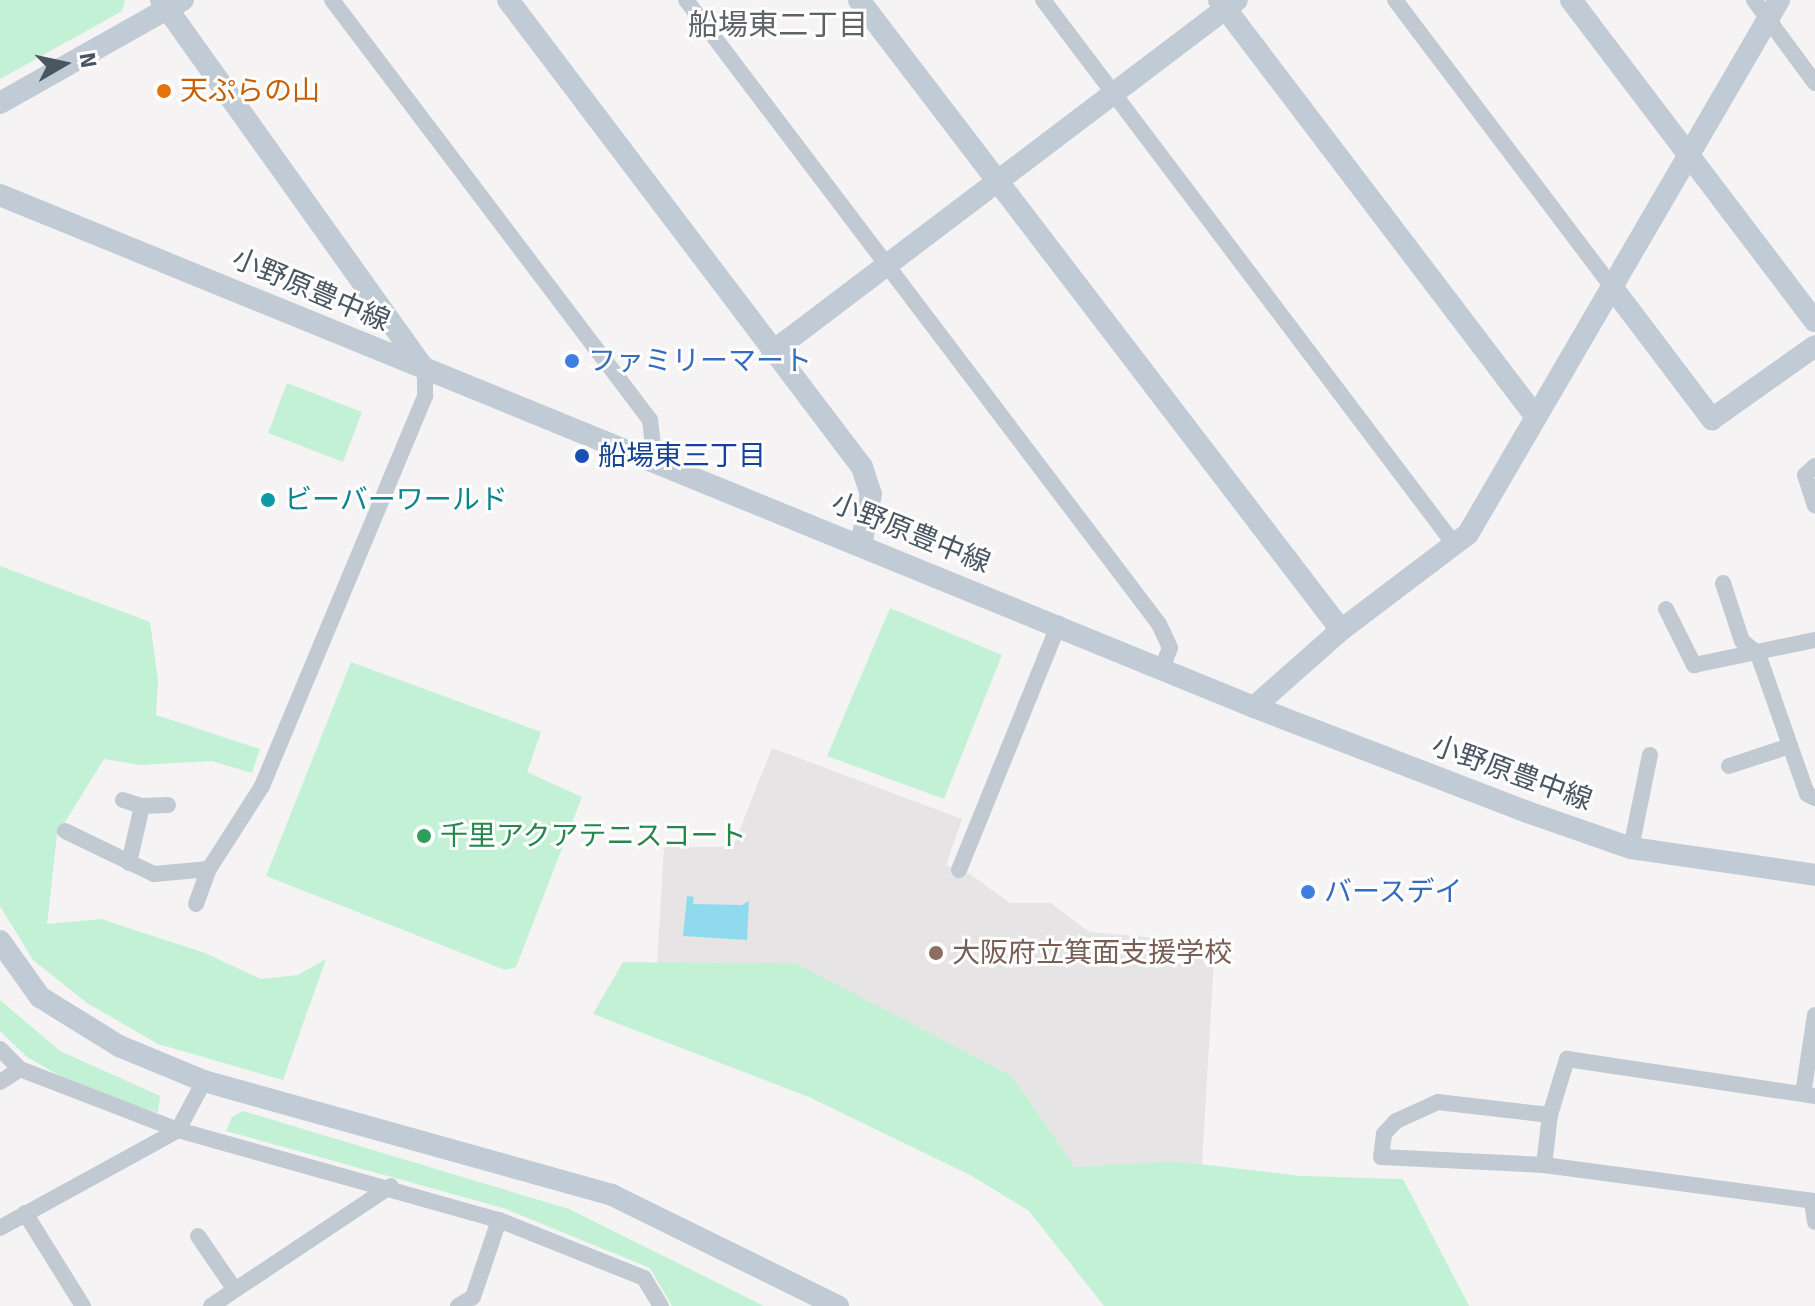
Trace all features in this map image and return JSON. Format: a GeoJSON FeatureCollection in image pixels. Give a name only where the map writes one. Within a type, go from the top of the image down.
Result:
{"type":"FeatureCollection","features":[{"type":"Feature","properties":{"kind":"street"},"geometry":{"type":"LineString","coordinates":[[332,0],[650,420],[655,463]]}},
{"type":"Feature","properties":{"kind":"street"},"geometry":{"type":"LineString","coordinates":[[508,0],[862,467],[871,494],[861,545]]}},
{"type":"Feature","properties":{"kind":"street"},"geometry":{"type":"LineString","coordinates":[[686,0],[889,263],[1159,624],[1170,648],[1162,668]]}},
{"type":"Feature","properties":{"kind":"street"},"geometry":{"type":"LineString","coordinates":[[859,0],[1341,630]]}},
{"type":"Feature","properties":{"kind":"street"},"geometry":{"type":"LineString","coordinates":[[1043,0],[1454,544]]}},
{"type":"Feature","properties":{"kind":"street"},"geometry":{"type":"LineString","coordinates":[[1395,0],[1712,419],[1815,346]]}},
{"type":"Feature","properties":{"kind":"street"},"geometry":{"type":"LineString","coordinates":[[1571,0],[1815,321]]}},
{"type":"Feature","properties":{"kind":"street"},"geometry":{"type":"LineString","coordinates":[[1754,0],[1774,9],[1815,83]]}},
{"type":"Feature","properties":{"kind":"street"},"geometry":{"type":"LineString","coordinates":[[0,103],[170,3],[425,371],[425,396],[262,786],[209,869],[196,904]]}},
{"type":"Feature","properties":{"kind":"street"},"geometry":{"type":"LineString","coordinates":[[772,352],[1114,93],[1227,3],[1536,417]]}},
{"type":"Feature","properties":{"kind":"street"},"geometry":{"type":"LineString","coordinates":[[1254,707],[1341,630],[1468,534],[1774,9]]}},
{"type":"Feature","properties":{"kind":"street","name":"小野原豊中線"},"geometry":{"type":"LineString","coordinates":[[0,195],[425,371],[1059,624],[1254,707],[1631,848],[1815,875]]}},
{"type":"Feature","properties":{"kind":"street"},"geometry":{"type":"LineString","coordinates":[[1815,466],[1805,475],[1815,505]]}},
{"type":"Feature","properties":{"kind":"street"},"geometry":{"type":"LineString","coordinates":[[1723,583],[1742,641],[1758,654],[1807,794],[1815,798]]}},
{"type":"Feature","properties":{"kind":"street"},"geometry":{"type":"LineString","coordinates":[[1666,609],[1694,665],[1815,640]]}},
{"type":"Feature","properties":{"kind":"street"},"geometry":{"type":"LineString","coordinates":[[959,870],[1059,624]]}},
{"type":"Feature","properties":{"kind":"street"},"geometry":{"type":"LineString","coordinates":[[1729,766],[1790,746]]}},
{"type":"Feature","properties":{"kind":"street"},"geometry":{"type":"LineString","coordinates":[[1631,848],[1650,755]]}},
{"type":"Feature","properties":{"kind":"street"},"geometry":{"type":"LineString","coordinates":[[123,800],[142,806],[168,805]]}},
{"type":"Feature","properties":{"kind":"street"},"geometry":{"type":"LineString","coordinates":[[129,863],[142,806]]}},
{"type":"Feature","properties":{"kind":"street"},"geometry":{"type":"LineString","coordinates":[[65,831],[154,874],[209,869]]}},
{"type":"Feature","properties":{"kind":"street"},"geometry":{"type":"LineString","coordinates":[[0,941],[40,997],[119,1046],[204,1081],[612,1195],[838,1306]]}},
{"type":"Feature","properties":{"kind":"street"},"geometry":{"type":"LineString","coordinates":[[1544,1165],[1550,1115],[1567,1059],[1809,1095],[1815,1015]]}},
{"type":"Feature","properties":{"kind":"street"},"geometry":{"type":"LineString","coordinates":[[0,1049],[20,1069],[178,1130],[391,1186],[499,1220],[644,1278],[661,1306]]}},
{"type":"Feature","properties":{"kind":"street"},"geometry":{"type":"LineString","coordinates":[[0,1082],[20,1069]]}},
{"type":"Feature","properties":{"kind":"street"},"geometry":{"type":"LineString","coordinates":[[0,1228],[178,1130],[204,1081]]}},
{"type":"Feature","properties":{"kind":"street"},"geometry":{"type":"LineString","coordinates":[[1550,1115],[1438,1102],[1396,1121],[1384,1134],[1381,1157],[1544,1165],[1813,1201],[1815,1222]]}},
{"type":"Feature","properties":{"kind":"street"},"geometry":{"type":"LineString","coordinates":[[211,1306],[391,1186]]}},
{"type":"Feature","properties":{"kind":"street"},"geometry":{"type":"LineString","coordinates":[[25,1213],[83,1306]]}},
{"type":"Feature","properties":{"kind":"street"},"geometry":{"type":"LineString","coordinates":[[470,1303],[499,1220]]}},
{"type":"Feature","properties":{"kind":"street"},"geometry":{"type":"LineString","coordinates":[[198,1236],[235,1290]]}},
{"type":"Feature","properties":{"kind":"shaded area","name":"大阪府立箕面支援学校"},"geometry":{"type":"Polygon","coordinates":[[[772,748],[962,819],[946,865],[970,874],[1010,903],[1051,903],[1089,932],[1215,943],[1202,1164],[1173,1161],[1075,1167],[1012,1076],[797,965],[657,963],[664,847],[733,847],[772,748]]]}},
{"type":"Feature","properties":{"kind":"green space"},"geometry":{"type":"Polygon","coordinates":[[[0,0],[125,0],[122,11],[0,79],[0,0]]]}},
{"type":"Feature","properties":{"kind":"green space"},"geometry":{"type":"Polygon","coordinates":[[[287,383],[362,412],[343,462],[268,433],[287,383]]]}},
{"type":"Feature","properties":{"kind":"green space"},"geometry":{"type":"Polygon","coordinates":[[[0,566],[150,622],[158,680],[156,715],[260,749],[252,773],[212,761],[141,765],[104,759],[57,835],[47,924],[101,919],[205,953],[261,979],[298,975],[326,959],[283,1080],[158,1044],[87,1003],[33,960],[0,906],[0,566]]]}},
{"type":"Feature","properties":{"kind":"green space"},"geometry":{"type":"Polygon","coordinates":[[[890,608],[1002,655],[944,799],[827,756],[890,608]]]}},
{"type":"Feature","properties":{"kind":"green space","name":"千里アクアテニスコート"},"geometry":{"type":"Polygon","coordinates":[[[351,662],[541,732],[527,772],[582,797],[516,967],[505,970],[266,876],[351,662]]]}},
{"type":"Feature","properties":{"kind":"green space"},"geometry":{"type":"Polygon","coordinates":[[[623,962],[797,964],[1012,1076],[1075,1167],[1173,1161],[1301,1176],[1403,1179],[1469,1306],[1104,1306],[1029,1211],[972,1176],[809,1097],[593,1014],[623,962]]]}},
{"type":"Feature","properties":{"kind":"green space"},"geometry":{"type":"Polygon","coordinates":[[[0,1000],[60,1051],[160,1096],[158,1113],[76,1085],[27,1057],[0,1031],[0,1000]]]}},
{"type":"Feature","properties":{"kind":"green space"},"geometry":{"type":"Polygon","coordinates":[[[243,1111],[569,1209],[764,1306],[672,1306],[650,1268],[503,1208],[226,1131],[232,1117],[243,1111]]]}},
{"type":"Feature","properties":{"kind":"water"},"geometry":{"type":"Polygon","coordinates":[[[687,896],[694,897],[693,904],[742,905],[749,901],[747,940],[683,936],[687,896]]]}},
{"type":"Feature","properties":{"kind":"place","name":"天ぷらの山"},"geometry":{"type":"Point","coordinates":[164,91]}},
{"type":"Feature","properties":{"kind":"place","name":"ファミリーマート"},"geometry":{"type":"Point","coordinates":[572,361]}},
{"type":"Feature","properties":{"kind":"place","name":"船場東三丁目"},"geometry":{"type":"Point","coordinates":[582,456]}},
{"type":"Feature","properties":{"kind":"place","name":"ビーバーワールド"},"geometry":{"type":"Point","coordinates":[268,500]}},
{"type":"Feature","properties":{"kind":"place","name":"千里アクアテニスコート"},"geometry":{"type":"Point","coordinates":[424,836]}},
{"type":"Feature","properties":{"kind":"place","name":"バースデイ"},"geometry":{"type":"Point","coordinates":[1308,892]}},
{"type":"Feature","properties":{"kind":"place","name":"大阪府立箕面支援学校"},"geometry":{"type":"Point","coordinates":[936,953]}},
{"type":"Feature","properties":{"kind":"district","name":"船場東二丁目"},"geometry":{"type":"Point","coordinates":[778,26]}}]}
